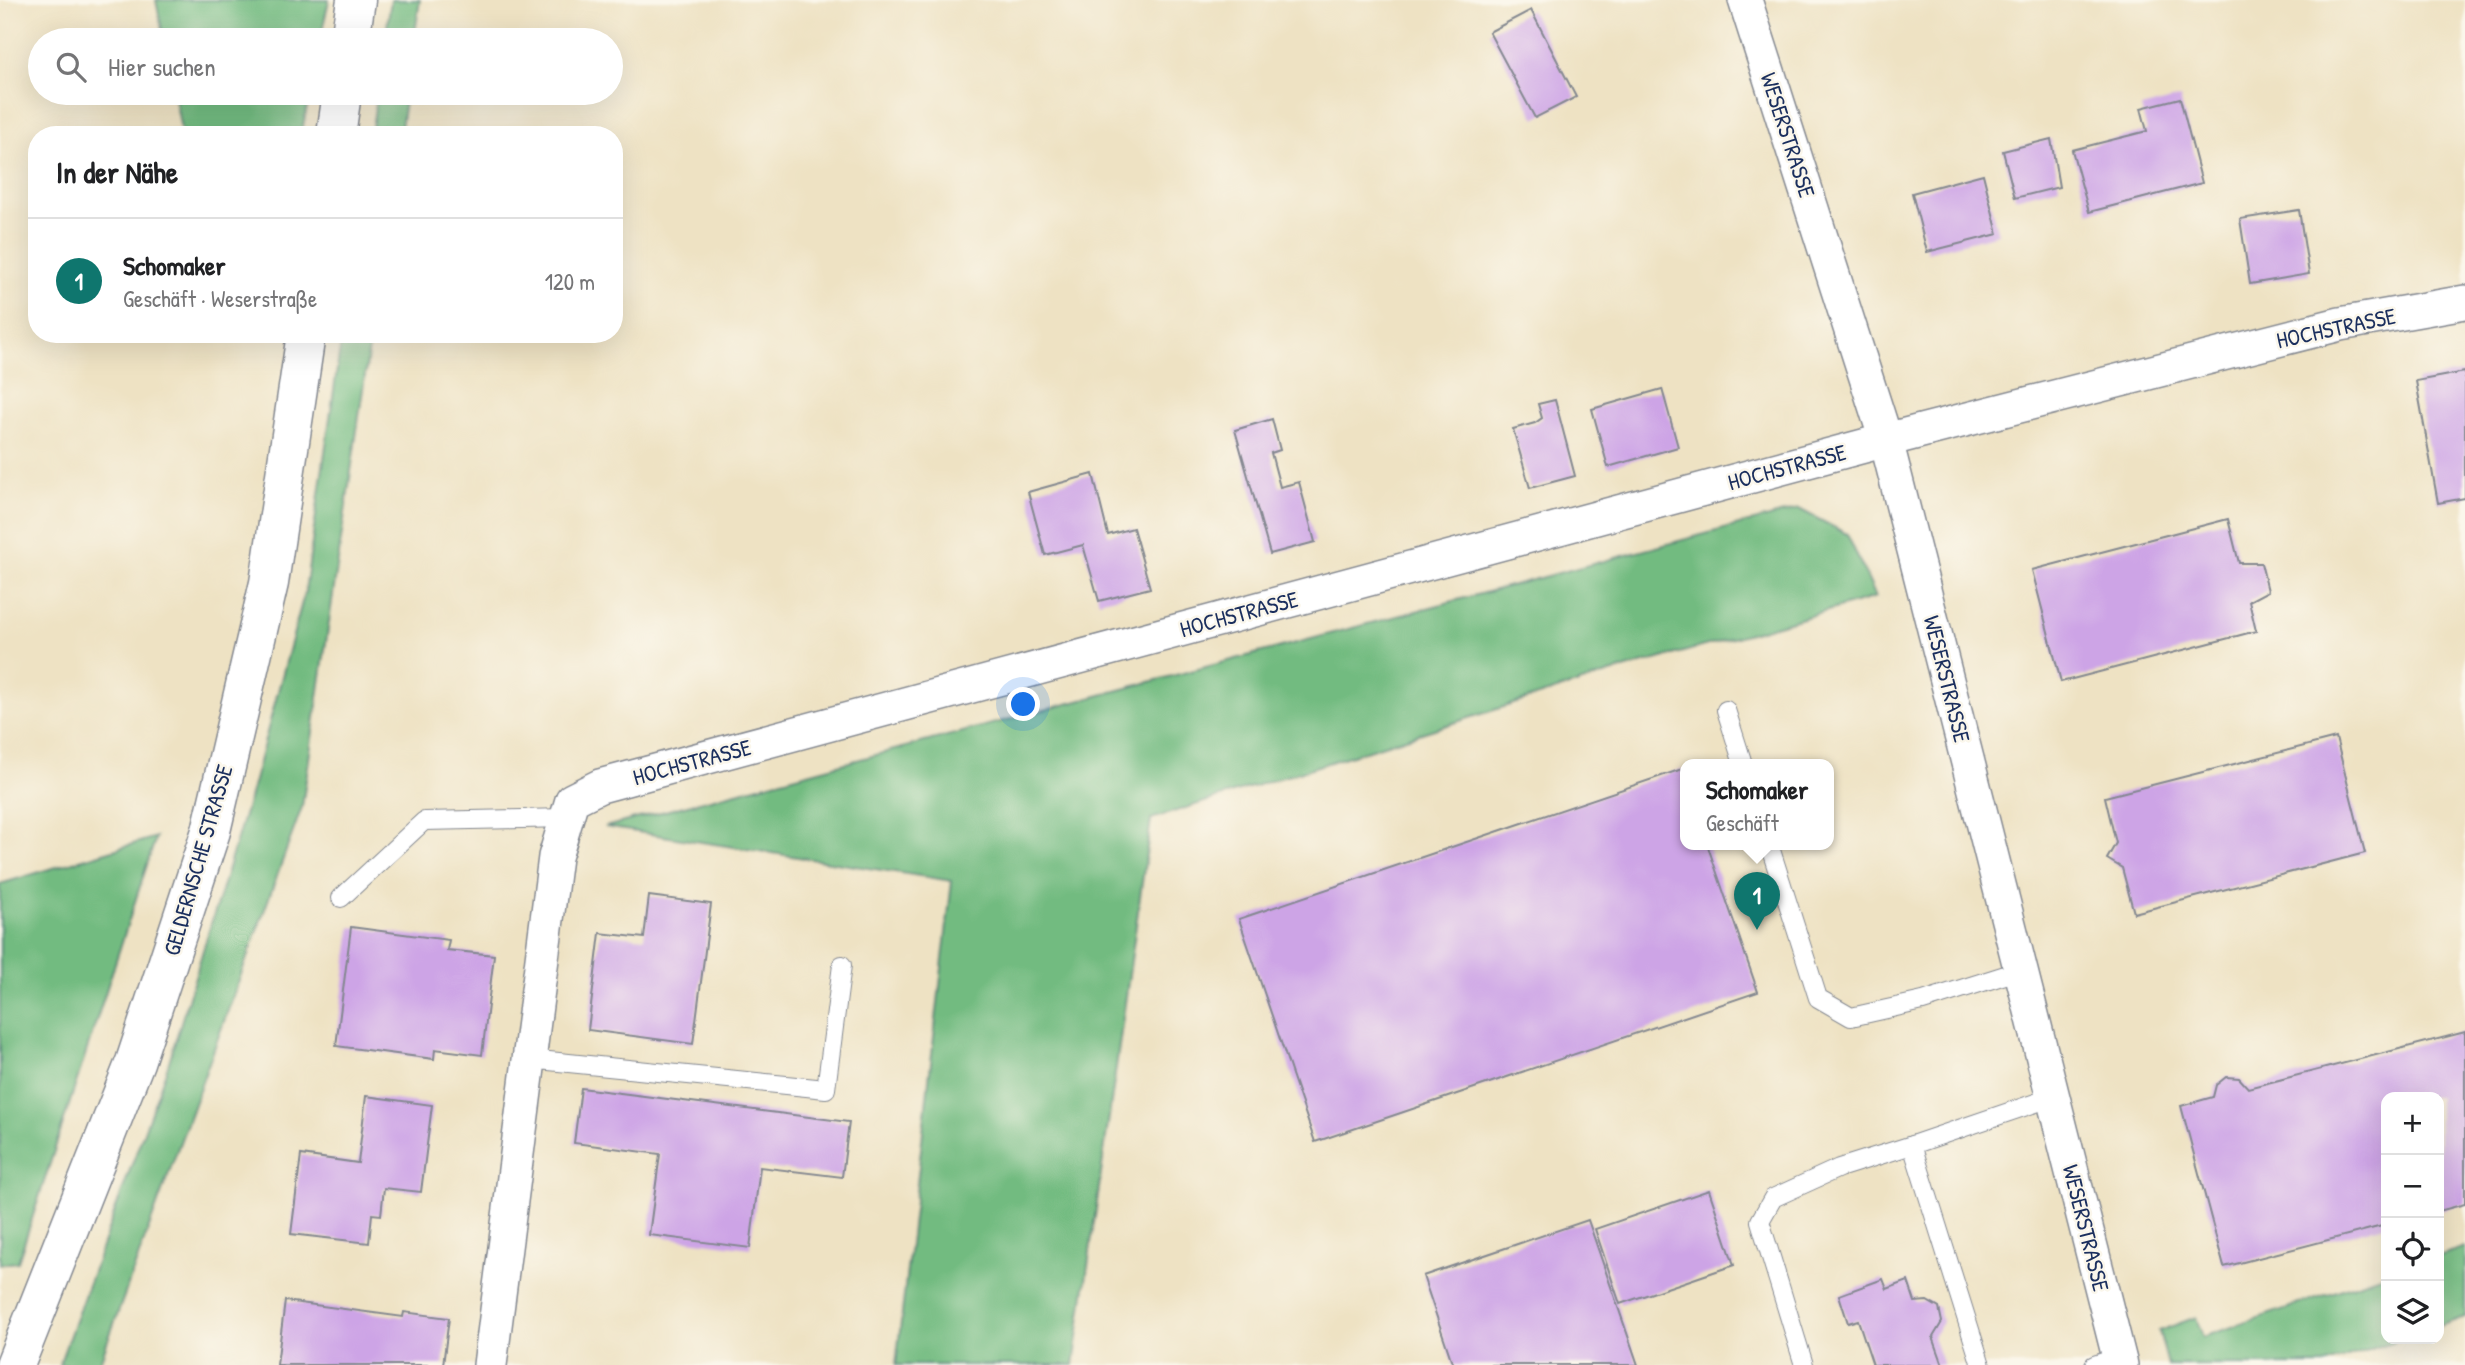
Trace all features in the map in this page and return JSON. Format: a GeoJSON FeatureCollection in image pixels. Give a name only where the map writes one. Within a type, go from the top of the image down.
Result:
{"type":"FeatureCollection","features":[{"type":"Feature","properties":{"kind":"main road"},"geometry":{"type":"LineString","coordinates":[[352,28],[356,0]]}},
{"type":"Feature","properties":{"kind":"main road"},"geometry":{"type":"LineString","coordinates":[[337,126],[340,105]]}},
{"type":"Feature","properties":{"kind":"main road","name":"GELDERNSCHE STRASSE"},"geometry":{"type":"LineString","coordinates":[[15,1365],[135,1062],[211,831],[269,583],[305,343]]}},
{"type":"Feature","properties":{"kind":"street","name":"WESERSTRASSE"},"geometry":{"type":"LineString","coordinates":[[1745,0],[1886,440],[2053,1097],[2111,1362]]}},
{"type":"Feature","properties":{"kind":"street","name":"HOCHSTRASSE"},"geometry":{"type":"LineString","coordinates":[[490,1365],[555,857],[572,800],[600,786],[1886,440],[2340,324],[2465,302]]}},
{"type":"Feature","properties":{"kind":"lane"},"geometry":{"type":"LineString","coordinates":[[1726,710],[1741,759]]}},
{"type":"Feature","properties":{"kind":"lane"},"geometry":{"type":"LineString","coordinates":[[341,898],[424,821],[566,818]]}},
{"type":"Feature","properties":{"kind":"lane"},"geometry":{"type":"LineString","coordinates":[[1771,850],[1818,998],[1851,1017],[1923,1001],[2021,970]]}},
{"type":"Feature","properties":{"kind":"lane"},"geometry":{"type":"LineString","coordinates":[[530,1059],[827,1089],[842,965]]}},
{"type":"Feature","properties":{"kind":"lane"},"geometry":{"type":"LineString","coordinates":[[1804,1365],[1760,1221],[1773,1198],[1839,1168],[2053,1097]]}},
{"type":"Feature","properties":{"kind":"lane"},"geometry":{"type":"LineString","coordinates":[[1912,1145],[1981,1365]]}},
{"type":"Feature","properties":{"kind":"green space"},"geometry":{"type":"Polygon","coordinates":[[[156,0],[329,0],[323,28],[162,28],[156,0]]]}},
{"type":"Feature","properties":{"kind":"green space"},"geometry":{"type":"Polygon","coordinates":[[[391,0],[420,0],[416,28],[387,28],[391,0]]]}},
{"type":"Feature","properties":{"kind":"green space"},"geometry":{"type":"Polygon","coordinates":[[[176,105],[307,105],[303,126],[180,126],[176,105]]]}},
{"type":"Feature","properties":{"kind":"green space"},"geometry":{"type":"Polygon","coordinates":[[[375,105],[404,105],[401,126],[372,126],[375,105]]]}},
{"type":"Feature","properties":{"kind":"green space"},"geometry":{"type":"Polygon","coordinates":[[[341,343],[370,343],[302,807],[99,1365],[59,1365],[168,1065],[249,799],[305,591],[341,343]]]}},
{"type":"Feature","properties":{"kind":"green space"},"geometry":{"type":"Polygon","coordinates":[[[1799,509],[1847,534],[1876,597],[1620,670],[1151,819],[1074,1365],[896,1365],[952,881],[605,827],[1799,509]]]}},
{"type":"Feature","properties":{"kind":"green space"},"geometry":{"type":"Polygon","coordinates":[[[156,837],[18,1262],[0,1264],[0,884],[156,837]]]}},
{"type":"Feature","properties":{"kind":"green space"},"geometry":{"type":"Polygon","coordinates":[[[2465,1247],[2465,1317],[2444,1324],[2444,1281],[2444,1254],[2465,1247]]]}},
{"type":"Feature","properties":{"kind":"green space"},"geometry":{"type":"Polygon","coordinates":[[[2381,1276],[2381,1344],[2386,1344],[2324,1365],[2168,1365],[2159,1331],[2196,1317],[2203,1337],[2381,1276]]]}},
{"type":"Feature","properties":{"kind":"building"},"geometry":{"type":"Polygon","coordinates":[[[1531,10],[1576,97],[1535,118],[1489,32],[1531,10]]]}},
{"type":"Feature","properties":{"kind":"building"},"geometry":{"type":"Polygon","coordinates":[[[2180,98],[2202,183],[2089,212],[2072,150],[2147,131],[2141,108],[2180,98]]]}},
{"type":"Feature","properties":{"kind":"building"},"geometry":{"type":"Polygon","coordinates":[[[2051,139],[2059,187],[2015,198],[2003,151],[2051,139]]]}},
{"type":"Feature","properties":{"kind":"building"},"geometry":{"type":"Polygon","coordinates":[[[1983,174],[1998,234],[1927,252],[1912,193],[1983,174]]]}},
{"type":"Feature","properties":{"kind":"building"},"geometry":{"type":"Polygon","coordinates":[[[2299,210],[2309,274],[2250,284],[2240,219],[2299,210]]]}},
{"type":"Feature","properties":{"kind":"building"},"geometry":{"type":"Polygon","coordinates":[[[2465,372],[2465,498],[2438,503],[2416,381],[2465,372]]]}},
{"type":"Feature","properties":{"kind":"building"},"geometry":{"type":"Polygon","coordinates":[[[1662,389],[1678,447],[1608,467],[1592,409],[1662,389]]]}},
{"type":"Feature","properties":{"kind":"building"},"geometry":{"type":"Polygon","coordinates":[[[1555,400],[1575,476],[1530,488],[1513,429],[1535,423],[1542,418],[1538,404],[1555,400]]]}},
{"type":"Feature","properties":{"kind":"building"},"geometry":{"type":"Polygon","coordinates":[[[1272,419],[1280,450],[1271,453],[1280,487],[1299,482],[1315,542],[1270,554],[1235,430],[1272,419]]]}},
{"type":"Feature","properties":{"kind":"building"},"geometry":{"type":"Polygon","coordinates":[[[1093,474],[1108,535],[1133,528],[1150,588],[1099,601],[1083,545],[1045,555],[1028,492],[1093,474]]]}},
{"type":"Feature","properties":{"kind":"building"},"geometry":{"type":"Polygon","coordinates":[[[2228,519],[2239,563],[2261,563],[2268,591],[2249,601],[2256,631],[2061,682],[2032,570],[2228,519]]]}},
{"type":"Feature","properties":{"kind":"building"},"geometry":{"type":"Polygon","coordinates":[[[2336,738],[2365,853],[2134,913],[2122,868],[2107,859],[2116,843],[2105,797],[2336,738]]]}},
{"type":"Feature","properties":{"kind":"building"},"geometry":{"type":"Polygon","coordinates":[[[1680,770],[1680,850],[1709,850],[1758,992],[1315,1142],[1239,919],[1680,770]]]}},
{"type":"Feature","properties":{"kind":"building"},"geometry":{"type":"Polygon","coordinates":[[[649,896],[711,904],[693,1044],[588,1030],[600,933],[644,938],[649,896]]]}},
{"type":"Feature","properties":{"kind":"building"},"geometry":{"type":"Polygon","coordinates":[[[351,927],[449,940],[447,950],[494,955],[482,1055],[435,1049],[434,1059],[336,1046],[351,927]]]}},
{"type":"Feature","properties":{"kind":"building"},"geometry":{"type":"Polygon","coordinates":[[[2465,1032],[2465,1204],[2444,1210],[2444,1092],[2381,1092],[2381,1226],[2224,1267],[2181,1106],[2213,1097],[2216,1085],[2226,1077],[2239,1078],[2248,1088],[2465,1032]]]}},
{"type":"Feature","properties":{"kind":"building"},"geometry":{"type":"Polygon","coordinates":[[[581,1088],[849,1122],[842,1177],[760,1167],[750,1248],[649,1235],[660,1154],[574,1143],[581,1088]]]}},
{"type":"Feature","properties":{"kind":"building"},"geometry":{"type":"Polygon","coordinates":[[[366,1096],[432,1105],[421,1192],[384,1188],[381,1215],[372,1214],[369,1243],[291,1234],[301,1155],[358,1163],[366,1096]]]}},
{"type":"Feature","properties":{"kind":"building"},"geometry":{"type":"Polygon","coordinates":[[[1709,1190],[1734,1265],[1620,1304],[1595,1229],[1709,1190]]]}},
{"type":"Feature","properties":{"kind":"building"},"geometry":{"type":"Polygon","coordinates":[[[1588,1220],[1638,1365],[1453,1365],[1423,1276],[1588,1220]]]}},
{"type":"Feature","properties":{"kind":"building"},"geometry":{"type":"Polygon","coordinates":[[[1883,1279],[1887,1289],[1908,1281],[1915,1302],[1927,1301],[1939,1308],[1942,1322],[1933,1337],[1943,1365],[1873,1365],[1858,1320],[1848,1323],[1839,1295],[1883,1279]]]}},
{"type":"Feature","properties":{"kind":"building"},"geometry":{"type":"Polygon","coordinates":[[[285,1301],[403,1317],[404,1312],[449,1318],[443,1365],[277,1365],[285,1301]]]}},
{"type":"Feature","properties":{"kind":"place","name":"Schomaker"},"geometry":{"type":"Point","coordinates":[1757,930]}}]}
